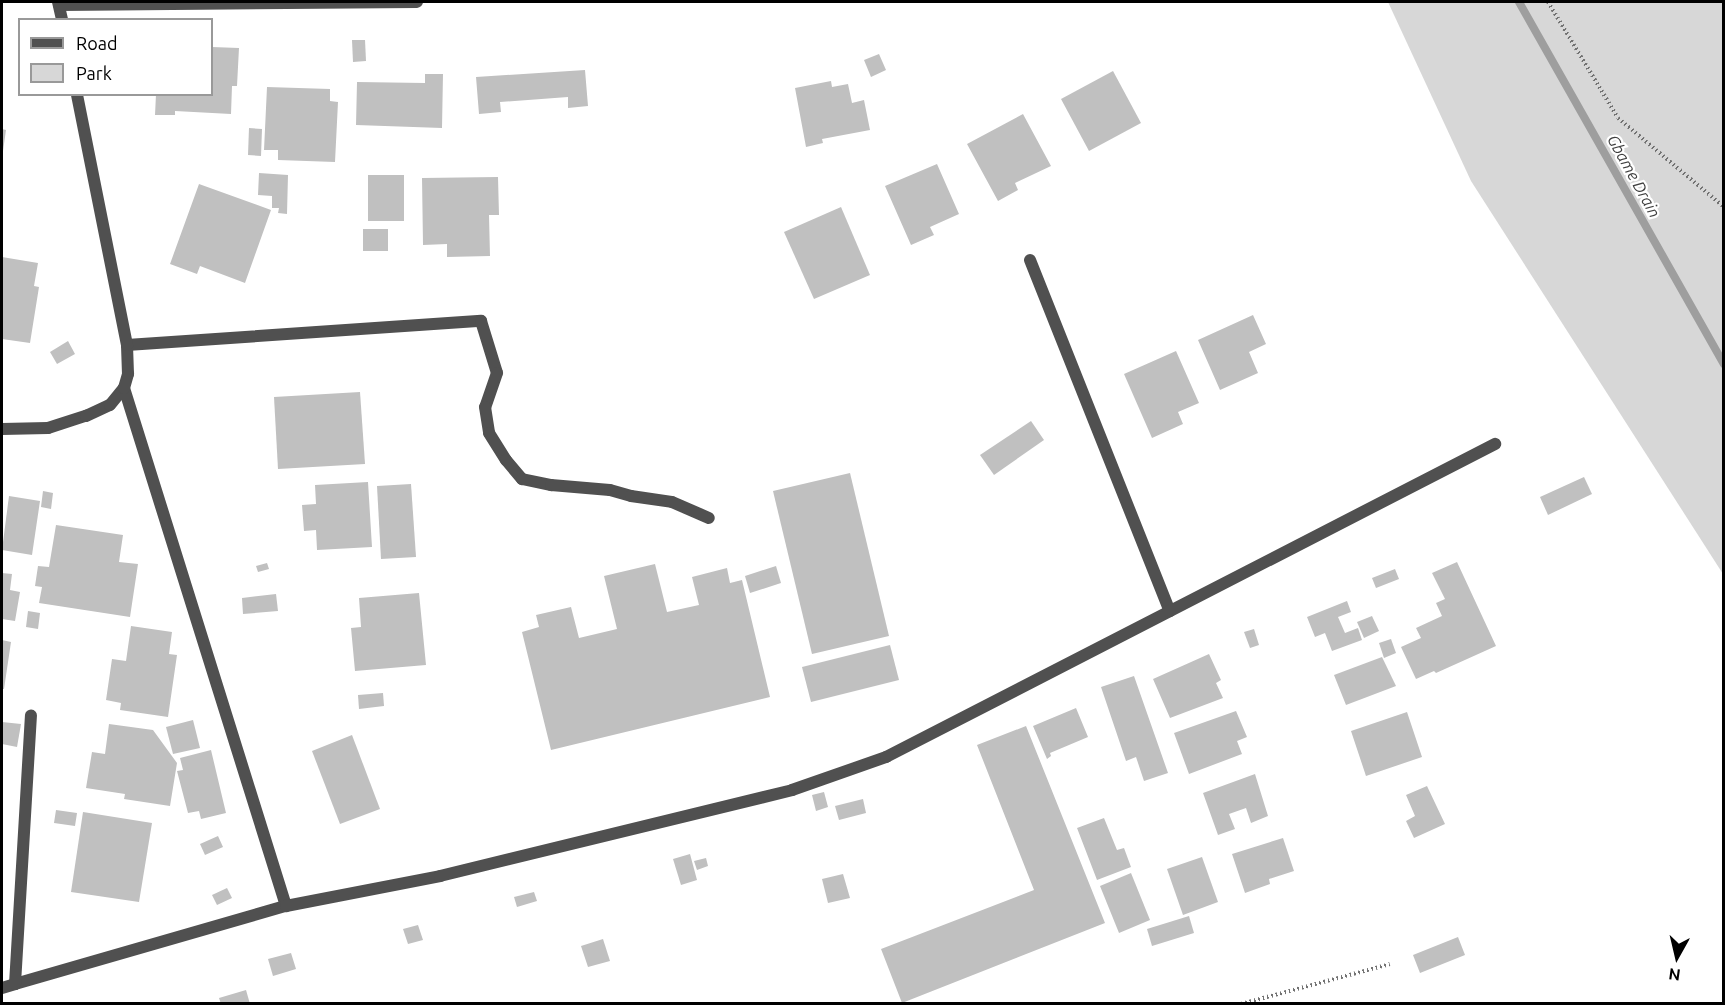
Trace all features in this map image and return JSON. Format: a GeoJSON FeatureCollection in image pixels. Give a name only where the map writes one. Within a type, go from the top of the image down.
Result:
{"type":"FeatureCollection","features":[{"type":"Feature","properties":{"kind":"street"},"geometry":{"type":"LineString","coordinates":[[62,18],[59,3],[417,2]]}},
{"type":"Feature","properties":{"kind":"street"},"geometry":{"type":"LineString","coordinates":[[2,429],[48,428],[86,416],[110,405],[124,388],[128,374],[127,345],[77,96]]}},
{"type":"Feature","properties":{"kind":"street"},"geometry":{"type":"LineString","coordinates":[[1030,260],[1170,611]]}},
{"type":"Feature","properties":{"kind":"street"},"geometry":{"type":"LineString","coordinates":[[127,345],[481,321],[497,373],[485,407],[489,433],[506,460],[522,479],[551,485],[610,490],[631,496],[672,502],[709,518]]}},
{"type":"Feature","properties":{"kind":"street"},"geometry":{"type":"LineString","coordinates":[[124,388],[286,906]]}},
{"type":"Feature","properties":{"kind":"street"},"geometry":{"type":"LineString","coordinates":[[2,988],[286,906],[440,876],[792,790],[886,757],[1495,444]]}},
{"type":"Feature","properties":{"kind":"street"},"geometry":{"type":"LineString","coordinates":[[15,984],[31,715]]}},
{"type":"Feature","properties":{"kind":"path"},"geometry":{"type":"LineString","coordinates":[[1548,2],[1618,118],[1724,207]]}},
{"type":"Feature","properties":{"kind":"path"},"geometry":{"type":"LineString","coordinates":[[1241,1004],[1390,964]]}},
{"type":"Feature","properties":{"kind":"green space"},"geometry":{"type":"Polygon","coordinates":[[[1388,2],[1723,2],[1723,574],[1471,181],[1388,2]]]}},
{"type":"Feature","properties":{"kind":"building"},"geometry":{"type":"Polygon","coordinates":[[[352,40],[365,40],[366,61],[353,62],[352,40]]]}},
{"type":"Feature","properties":{"kind":"building"},"geometry":{"type":"Polygon","coordinates":[[[213,47],[239,48],[237,86],[232,86],[231,114],[175,111],[175,115],[155,115],[156,96],[213,96],[213,47]]]}},
{"type":"Feature","properties":{"kind":"building"},"geometry":{"type":"Polygon","coordinates":[[[879,54],[886,70],[871,77],[864,60],[879,54]]]}},
{"type":"Feature","properties":{"kind":"building"},"geometry":{"type":"Polygon","coordinates":[[[585,70],[588,106],[568,108],[568,97],[500,102],[501,112],[479,114],[476,77],[585,70]]]}},
{"type":"Feature","properties":{"kind":"building"},"geometry":{"type":"Polygon","coordinates":[[[1113,71],[1141,123],[1089,151],[1061,99],[1113,71]]]}},
{"type":"Feature","properties":{"kind":"building"},"geometry":{"type":"Polygon","coordinates":[[[425,74],[443,74],[442,128],[356,125],[357,82],[425,83],[425,74]]]}},
{"type":"Feature","properties":{"kind":"building"},"geometry":{"type":"Polygon","coordinates":[[[831,81],[832,87],[848,84],[852,103],[864,100],[870,130],[822,139],[823,143],[806,147],[795,88],[831,81]]]}},
{"type":"Feature","properties":{"kind":"building"},"geometry":{"type":"Polygon","coordinates":[[[267,87],[330,89],[330,101],[338,102],[335,162],[278,160],[278,150],[264,150],[267,87]]]}},
{"type":"Feature","properties":{"kind":"building"},"geometry":{"type":"Polygon","coordinates":[[[1023,114],[1051,166],[1015,183],[1018,190],[998,201],[967,144],[1023,114]]]}},
{"type":"Feature","properties":{"kind":"building"},"geometry":{"type":"Polygon","coordinates":[[[249,128],[262,129],[261,156],[248,155],[249,128]]]}},
{"type":"Feature","properties":{"kind":"building"},"geometry":{"type":"Polygon","coordinates":[[[2,129],[6,130],[3,151],[2,151],[2,129]]]}},
{"type":"Feature","properties":{"kind":"building"},"geometry":{"type":"Polygon","coordinates":[[[937,164],[959,214],[930,227],[934,235],[911,245],[885,186],[937,164]]]}},
{"type":"Feature","properties":{"kind":"building"},"geometry":{"type":"Polygon","coordinates":[[[259,173],[288,175],[287,214],[278,213],[279,208],[272,208],[272,196],[258,195],[259,173]]]}},
{"type":"Feature","properties":{"kind":"building"},"geometry":{"type":"Polygon","coordinates":[[[368,175],[404,175],[404,221],[368,221],[368,175]]]}},
{"type":"Feature","properties":{"kind":"building"},"geometry":{"type":"Polygon","coordinates":[[[498,177],[499,215],[489,215],[490,256],[447,257],[447,244],[423,245],[422,178],[498,177]]]}},
{"type":"Feature","properties":{"kind":"building"},"geometry":{"type":"Polygon","coordinates":[[[199,184],[271,210],[245,283],[200,266],[197,274],[170,264],[199,184]]]}},
{"type":"Feature","properties":{"kind":"building"},"geometry":{"type":"Polygon","coordinates":[[[841,207],[870,275],[814,299],[784,232],[841,207]]]}},
{"type":"Feature","properties":{"kind":"building"},"geometry":{"type":"Polygon","coordinates":[[[363,229],[388,229],[388,251],[363,251],[363,229]]]}},
{"type":"Feature","properties":{"kind":"building"},"geometry":{"type":"Polygon","coordinates":[[[2,257],[38,263],[34,286],[39,287],[30,343],[2,339],[2,257]]]}},
{"type":"Feature","properties":{"kind":"building"},"geometry":{"type":"Polygon","coordinates":[[[1253,315],[1266,344],[1249,352],[1258,373],[1220,390],[1198,340],[1253,315]]]}},
{"type":"Feature","properties":{"kind":"building"},"geometry":{"type":"Polygon","coordinates":[[[68,341],[75,354],[57,364],[50,352],[68,341]]]}},
{"type":"Feature","properties":{"kind":"building"},"geometry":{"type":"Polygon","coordinates":[[[1176,351],[1199,403],[1178,412],[1183,424],[1152,438],[1124,374],[1176,351]]]}},
{"type":"Feature","properties":{"kind":"building"},"geometry":{"type":"Polygon","coordinates":[[[360,392],[365,464],[278,469],[274,397],[360,392]]]}},
{"type":"Feature","properties":{"kind":"building"},"geometry":{"type":"Polygon","coordinates":[[[1031,421],[1044,440],[994,475],[980,455],[1031,421]]]}},
{"type":"Feature","properties":{"kind":"building"},"geometry":{"type":"Polygon","coordinates":[[[850,473],[889,636],[812,654],[773,491],[850,473]]]}},
{"type":"Feature","properties":{"kind":"building"},"geometry":{"type":"Polygon","coordinates":[[[1584,477],[1592,494],[1548,515],[1540,497],[1584,477]]]}},
{"type":"Feature","properties":{"kind":"building"},"geometry":{"type":"Polygon","coordinates":[[[368,482],[372,547],[317,550],[316,530],[304,531],[302,505],[316,504],[315,485],[368,482]]]}},
{"type":"Feature","properties":{"kind":"building"},"geometry":{"type":"Polygon","coordinates":[[[411,484],[416,557],[381,559],[377,486],[411,484]]]}},
{"type":"Feature","properties":{"kind":"building"},"geometry":{"type":"Polygon","coordinates":[[[43,491],[53,493],[51,509],[41,507],[43,491]]]}},
{"type":"Feature","properties":{"kind":"building"},"geometry":{"type":"Polygon","coordinates":[[[9,496],[40,501],[32,555],[2,550],[9,496]]]}},
{"type":"Feature","properties":{"kind":"building"},"geometry":{"type":"Polygon","coordinates":[[[56,525],[123,535],[119,562],[138,564],[130,617],[39,603],[42,587],[35,586],[38,566],[49,567],[56,525]]]}},
{"type":"Feature","properties":{"kind":"building"},"geometry":{"type":"Polygon","coordinates":[[[1457,562],[1496,646],[1436,673],[1434,671],[1416,679],[1401,647],[1421,638],[1416,628],[1442,616],[1436,603],[1445,599],[1432,573],[1457,562]]]}},
{"type":"Feature","properties":{"kind":"building"},"geometry":{"type":"Polygon","coordinates":[[[267,563],[269,569],[258,572],[256,566],[267,563]]]}},
{"type":"Feature","properties":{"kind":"building"},"geometry":{"type":"Polygon","coordinates":[[[655,564],[667,612],[699,605],[692,577],[727,568],[730,583],[742,580],[770,697],[551,750],[522,632],[539,627],[536,615],[571,607],[579,638],[617,629],[604,576],[655,564]]]}},
{"type":"Feature","properties":{"kind":"building"},"geometry":{"type":"Polygon","coordinates":[[[776,566],[781,583],[750,593],[745,576],[776,566]]]}},
{"type":"Feature","properties":{"kind":"building"},"geometry":{"type":"Polygon","coordinates":[[[1395,569],[1399,579],[1376,588],[1372,578],[1395,569]]]}},
{"type":"Feature","properties":{"kind":"building"},"geometry":{"type":"Polygon","coordinates":[[[2,573],[12,574],[10,590],[20,592],[15,621],[2,619],[2,573]]]}},
{"type":"Feature","properties":{"kind":"building"},"geometry":{"type":"Polygon","coordinates":[[[419,593],[426,665],[355,671],[351,628],[361,627],[359,598],[419,593]]]}},
{"type":"Feature","properties":{"kind":"building"},"geometry":{"type":"Polygon","coordinates":[[[276,594],[278,611],[243,614],[242,598],[276,594]]]}},
{"type":"Feature","properties":{"kind":"building"},"geometry":{"type":"Polygon","coordinates":[[[1347,601],[1351,612],[1338,617],[1345,633],[1358,628],[1362,640],[1332,651],[1325,633],[1315,637],[1307,617],[1347,601]]]}},
{"type":"Feature","properties":{"kind":"building"},"geometry":{"type":"Polygon","coordinates":[[[28,611],[40,613],[38,629],[26,627],[28,611]]]}},
{"type":"Feature","properties":{"kind":"building"},"geometry":{"type":"Polygon","coordinates":[[[1372,616],[1379,631],[1364,638],[1357,622],[1372,616]]]}},
{"type":"Feature","properties":{"kind":"building"},"geometry":{"type":"Polygon","coordinates":[[[131,626],[172,632],[169,654],[177,655],[168,717],[120,710],[121,703],[106,700],[112,659],[126,661],[131,626]]]}},
{"type":"Feature","properties":{"kind":"building"},"geometry":{"type":"Polygon","coordinates":[[[1254,629],[1259,645],[1250,648],[1244,632],[1254,629]]]}},
{"type":"Feature","properties":{"kind":"building"},"geometry":{"type":"Polygon","coordinates":[[[1391,639],[1396,653],[1384,658],[1379,643],[1391,639]]]}},
{"type":"Feature","properties":{"kind":"building"},"geometry":{"type":"Polygon","coordinates":[[[2,640],[11,642],[4,689],[2,689],[2,640]]]}},
{"type":"Feature","properties":{"kind":"building"},"geometry":{"type":"Polygon","coordinates":[[[890,645],[899,680],[811,702],[802,667],[890,645]]]}},
{"type":"Feature","properties":{"kind":"building"},"geometry":{"type":"Polygon","coordinates":[[[1209,654],[1221,680],[1216,683],[1223,698],[1170,718],[1153,679],[1209,654]]]}},
{"type":"Feature","properties":{"kind":"building"},"geometry":{"type":"Polygon","coordinates":[[[1382,657],[1396,686],[1346,705],[1334,675],[1382,657]]]}},
{"type":"Feature","properties":{"kind":"building"},"geometry":{"type":"Polygon","coordinates":[[[1134,676],[1168,773],[1144,781],[1136,757],[1126,761],[1101,687],[1134,676]]]}},
{"type":"Feature","properties":{"kind":"building"},"geometry":{"type":"Polygon","coordinates":[[[383,693],[384,706],[359,709],[358,695],[383,693]]]}},
{"type":"Feature","properties":{"kind":"building"},"geometry":{"type":"Polygon","coordinates":[[[1076,708],[1088,737],[1050,753],[1051,756],[1047,759],[1033,726],[1076,708]]]}},
{"type":"Feature","properties":{"kind":"building"},"geometry":{"type":"Polygon","coordinates":[[[1236,711],[1247,737],[1237,741],[1242,754],[1189,774],[1174,733],[1236,711]]]}},
{"type":"Feature","properties":{"kind":"building"},"geometry":{"type":"Polygon","coordinates":[[[1407,712],[1422,757],[1366,776],[1351,731],[1407,712]]]}},
{"type":"Feature","properties":{"kind":"building"},"geometry":{"type":"Polygon","coordinates":[[[193,720],[200,748],[173,754],[166,727],[193,720]]]}},
{"type":"Feature","properties":{"kind":"building"},"geometry":{"type":"Polygon","coordinates":[[[2,722],[21,724],[17,747],[2,744],[2,722]]]}},
{"type":"Feature","properties":{"kind":"building"},"geometry":{"type":"Polygon","coordinates":[[[109,724],[153,730],[177,763],[170,806],[124,799],[125,794],[86,788],[92,752],[105,754],[109,724]]]}},
{"type":"Feature","properties":{"kind":"building"},"geometry":{"type":"Polygon","coordinates":[[[1026,726],[1105,923],[902,1003],[881,949],[1034,890],[977,745],[1026,726]]]}},
{"type":"Feature","properties":{"kind":"building"},"geometry":{"type":"Polygon","coordinates":[[[352,735],[380,809],[340,824],[312,751],[352,735]]]}},
{"type":"Feature","properties":{"kind":"building"},"geometry":{"type":"Polygon","coordinates":[[[211,750],[226,813],[201,819],[199,811],[188,813],[177,771],[183,770],[180,758],[211,750]]]}},
{"type":"Feature","properties":{"kind":"building"},"geometry":{"type":"Polygon","coordinates":[[[1255,774],[1268,816],[1251,823],[1246,808],[1229,814],[1235,829],[1218,835],[1203,793],[1255,774]]]}},
{"type":"Feature","properties":{"kind":"building"},"geometry":{"type":"Polygon","coordinates":[[[1427,786],[1445,824],[1414,838],[1406,821],[1415,816],[1406,795],[1427,786]]]}},
{"type":"Feature","properties":{"kind":"building"},"geometry":{"type":"Polygon","coordinates":[[[824,792],[828,807],[816,811],[812,795],[824,792]]]}},
{"type":"Feature","properties":{"kind":"building"},"geometry":{"type":"Polygon","coordinates":[[[863,799],[866,813],[839,820],[835,806],[863,799]]]}},
{"type":"Feature","properties":{"kind":"building"},"geometry":{"type":"Polygon","coordinates":[[[56,810],[77,813],[75,826],[54,823],[56,810]]]}},
{"type":"Feature","properties":{"kind":"building"},"geometry":{"type":"Polygon","coordinates":[[[83,812],[152,823],[139,902],[71,892],[83,812]]]}},
{"type":"Feature","properties":{"kind":"building"},"geometry":{"type":"Polygon","coordinates":[[[1104,818],[1117,850],[1124,848],[1131,867],[1097,880],[1077,828],[1104,818]]]}},
{"type":"Feature","properties":{"kind":"building"},"geometry":{"type":"Polygon","coordinates":[[[218,836],[223,847],[205,855],[200,844],[218,836]]]}},
{"type":"Feature","properties":{"kind":"building"},"geometry":{"type":"Polygon","coordinates":[[[1283,838],[1294,871],[1269,879],[1270,884],[1245,893],[1232,854],[1283,838]]]}},
{"type":"Feature","properties":{"kind":"building"},"geometry":{"type":"Polygon","coordinates":[[[690,854],[697,880],[681,885],[673,859],[690,854]]]}},
{"type":"Feature","properties":{"kind":"building"},"geometry":{"type":"Polygon","coordinates":[[[1202,857],[1218,902],[1183,915],[1167,869],[1202,857]]]}},
{"type":"Feature","properties":{"kind":"building"},"geometry":{"type":"Polygon","coordinates":[[[706,858],[708,866],[697,870],[694,861],[706,858]]]}},
{"type":"Feature","properties":{"kind":"building"},"geometry":{"type":"Polygon","coordinates":[[[1131,873],[1150,920],[1119,933],[1100,886],[1131,873]]]}},
{"type":"Feature","properties":{"kind":"building"},"geometry":{"type":"Polygon","coordinates":[[[843,874],[850,898],[828,903],[822,879],[843,874]]]}},
{"type":"Feature","properties":{"kind":"building"},"geometry":{"type":"Polygon","coordinates":[[[227,888],[232,898],[217,905],[212,895],[227,888]]]}},
{"type":"Feature","properties":{"kind":"building"},"geometry":{"type":"Polygon","coordinates":[[[534,892],[537,901],[517,907],[514,897],[534,892]]]}},
{"type":"Feature","properties":{"kind":"building"},"geometry":{"type":"Polygon","coordinates":[[[1189,916],[1194,933],[1152,946],[1147,929],[1189,916]]]}},
{"type":"Feature","properties":{"kind":"building"},"geometry":{"type":"Polygon","coordinates":[[[418,925],[423,940],[408,944],[403,929],[418,925]]]}},
{"type":"Feature","properties":{"kind":"building"},"geometry":{"type":"Polygon","coordinates":[[[1458,937],[1465,955],[1420,973],[1413,955],[1458,937]]]}},
{"type":"Feature","properties":{"kind":"building"},"geometry":{"type":"Polygon","coordinates":[[[603,939],[610,961],[588,967],[581,946],[603,939]]]}},
{"type":"Feature","properties":{"kind":"building"},"geometry":{"type":"Polygon","coordinates":[[[291,953],[296,969],[273,976],[268,959],[291,953]]]}},
{"type":"Feature","properties":{"kind":"building"},"geometry":{"type":"Polygon","coordinates":[[[246,990],[250,1004],[221,1004],[219,998],[246,990]]]}},
{"type":"Feature","properties":{"kind":"waterway","name":"Gbame Drain"},"geometry":{"type":"LineString","coordinates":[[1519,2],[1724,364]]}}]}
